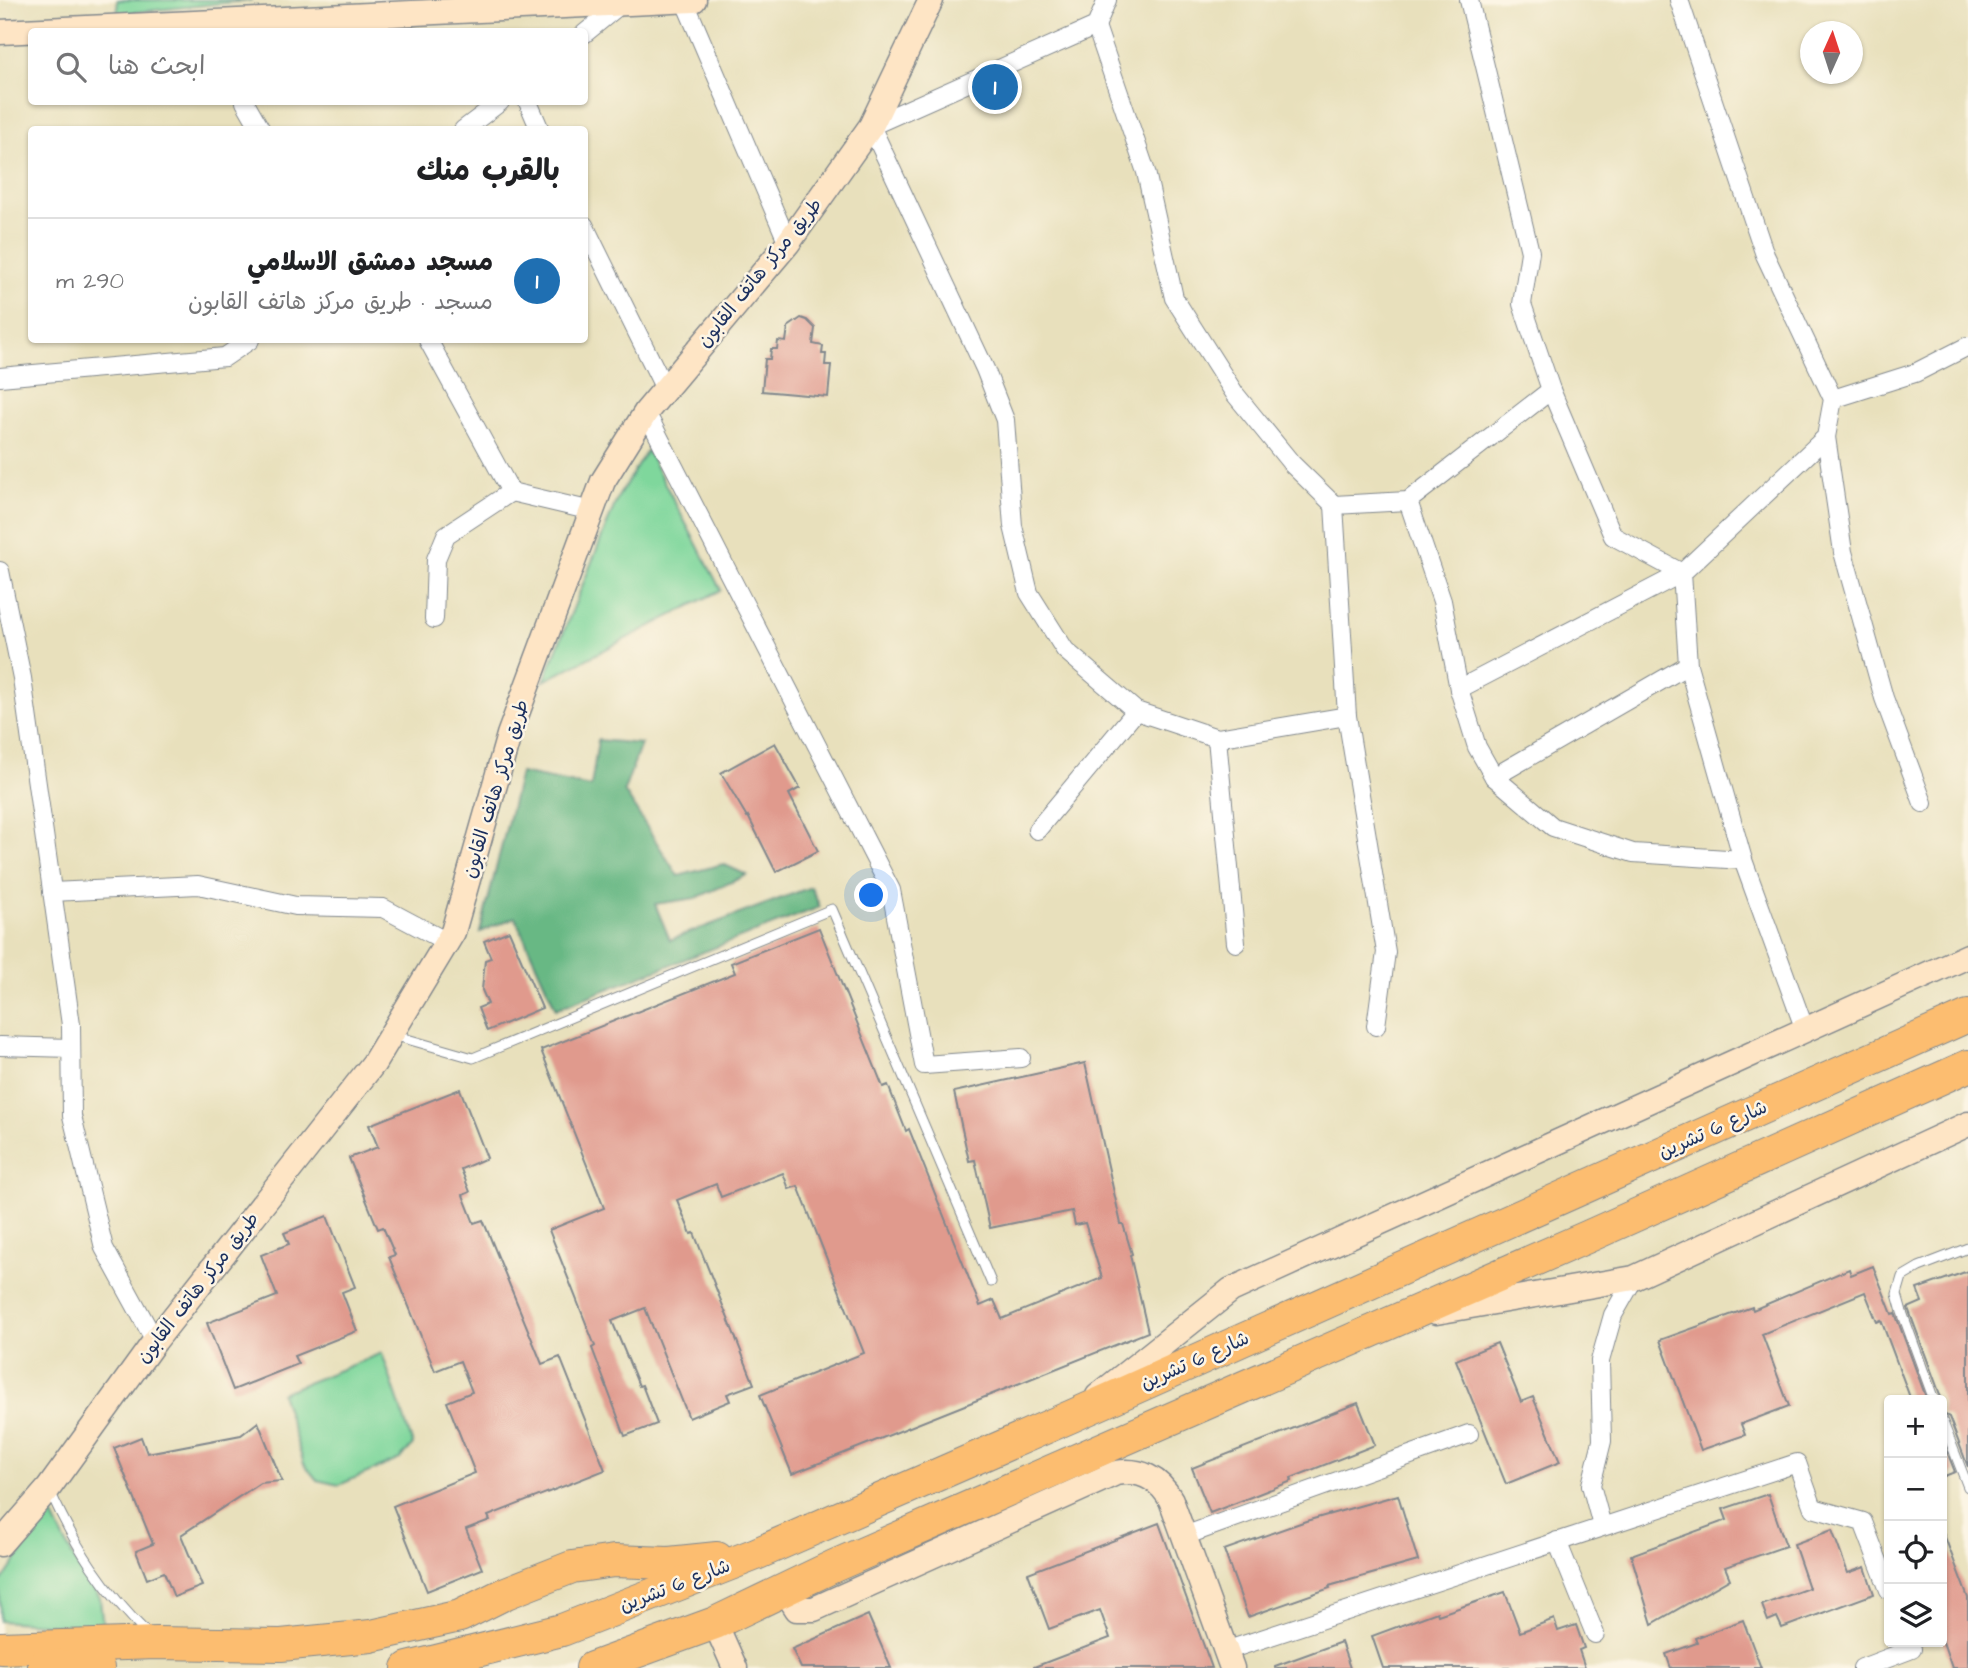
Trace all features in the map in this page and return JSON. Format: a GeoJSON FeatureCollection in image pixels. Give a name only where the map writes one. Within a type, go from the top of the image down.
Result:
{"type":"FeatureCollection","features":[{"type":"Feature","properties":{"kind":"highway","name":"شارع 6 تشرين"},"geometry":{"type":"LineString","coordinates":[[408,1668],[562,1630],[756,1553],[1072,1416],[1968,1016]]}},
{"type":"Feature","properties":{"kind":"highway"},"geometry":{"type":"LineString","coordinates":[[592,1668],[715,1623],[834,1566],[1587,1237],[1968,1066]]}},
{"type":"Feature","properties":{"kind":"highway"},"geometry":{"type":"LineString","coordinates":[[0,1648],[157,1643],[281,1645],[371,1636],[460,1616],[506,1593],[572,1567],[614,1561],[669,1563],[756,1553]]}},
{"type":"Feature","properties":{"kind":"highway"},"geometry":{"type":"LineString","coordinates":[[0,1662],[98,1668]]}},
{"type":"Feature","properties":{"kind":"main road"},"geometry":{"type":"LineString","coordinates":[[162,28],[202,27],[371,8],[694,0]]}},
{"type":"Feature","properties":{"kind":"main road","name":"طريق مركز هاتف القابون"},"geometry":{"type":"LineString","coordinates":[[0,1544],[48,1489],[155,1342],[374,1063],[447,942],[453,932],[509,735],[603,481],[646,412],[788,243],[871,126],[931,0]]}},
{"type":"Feature","properties":{"kind":"main road"},"geometry":{"type":"LineString","coordinates":[[0,32],[28,31]]}},
{"type":"Feature","properties":{"kind":"main road"},"geometry":{"type":"LineString","coordinates":[[1072,1416],[1231,1290],[1968,956]]}},
{"type":"Feature","properties":{"kind":"main road"},"geometry":{"type":"LineString","coordinates":[[1397,1319],[1634,1278],[1968,1124]]}},
{"type":"Feature","properties":{"kind":"main road"},"geometry":{"type":"LineString","coordinates":[[785,1590],[797,1609],[814,1609],[1116,1473],[1126,1471],[1145,1474],[1161,1485],[1171,1500],[1229,1660]]}},
{"type":"Feature","properties":{"kind":"main road"},"geometry":{"type":"LineString","coordinates":[[715,1623],[735,1668]]}},
{"type":"Feature","properties":{"kind":"street"},"geometry":{"type":"LineString","coordinates":[[684,0],[788,243]]}},
{"type":"Feature","properties":{"kind":"street"},"geometry":{"type":"LineString","coordinates":[[1107,0],[1096,26],[1146,172],[1174,298],[1235,394],[1292,464],[1334,505],[1347,716],[1386,953],[1376,1026]]}},
{"type":"Feature","properties":{"kind":"street"},"geometry":{"type":"LineString","coordinates":[[1469,0],[1530,252],[1522,304],[1551,390],[1613,536],[1682,573]]}},
{"type":"Feature","properties":{"kind":"street"},"geometry":{"type":"LineString","coordinates":[[1679,0],[1765,255],[1833,398],[1826,437],[1843,552],[1884,698],[1923,803]]}},
{"type":"Feature","properties":{"kind":"street"},"geometry":{"type":"LineString","coordinates":[[588,31],[622,3]]}},
{"type":"Feature","properties":{"kind":"street"},"geometry":{"type":"LineString","coordinates":[[1096,26],[871,126],[985,369],[1006,420],[1013,526],[1029,593],[1065,650],[1136,710],[1217,738],[1347,716]]}},
{"type":"Feature","properties":{"kind":"street"},"geometry":{"type":"LineString","coordinates":[[247,105],[259,126]]}},
{"type":"Feature","properties":{"kind":"street"},"geometry":{"type":"LineString","coordinates":[[468,126],[496,105]]}},
{"type":"Feature","properties":{"kind":"street"},"geometry":{"type":"LineString","coordinates":[[529,105],[538,126]]}},
{"type":"Feature","properties":{"kind":"street"},"geometry":{"type":"LineString","coordinates":[[588,233],[665,389]]}},
{"type":"Feature","properties":{"kind":"street"},"geometry":{"type":"LineString","coordinates":[[0,377],[225,357],[246,343]]}},
{"type":"Feature","properties":{"kind":"street"},"geometry":{"type":"LineString","coordinates":[[430,343],[511,492]]}},
{"type":"Feature","properties":{"kind":"street"},"geometry":{"type":"LineString","coordinates":[[1833,398],[1915,373],[1968,346]]}},
{"type":"Feature","properties":{"kind":"street"},"geometry":{"type":"LineString","coordinates":[[1334,505],[1408,501],[1551,390]]}},
{"type":"Feature","properties":{"kind":"street"},"geometry":{"type":"LineString","coordinates":[[646,412],[891,890],[924,1065],[1021,1058]]}},
{"type":"Feature","properties":{"kind":"street"},"geometry":{"type":"LineString","coordinates":[[1459,689],[1682,573],[1826,437]]}},
{"type":"Feature","properties":{"kind":"street"},"geometry":{"type":"LineString","coordinates":[[434,619],[436,559],[446,535],[511,492],[592,511]]}},
{"type":"Feature","properties":{"kind":"street"},"geometry":{"type":"LineString","coordinates":[[1408,501],[1443,601],[1459,689],[1477,747],[1494,777],[1553,827],[1564,831],[1633,853],[1743,860]]}},
{"type":"Feature","properties":{"kind":"street"},"geometry":{"type":"LineString","coordinates":[[0,571],[22,678],[71,1025],[72,1116],[104,1248],[155,1342]]}},
{"type":"Feature","properties":{"kind":"street"},"geometry":{"type":"LineString","coordinates":[[1682,573],[1688,665],[1743,860],[1805,1030]]}},
{"type":"Feature","properties":{"kind":"street"},"geometry":{"type":"LineString","coordinates":[[1494,777],[1688,665]]}},
{"type":"Feature","properties":{"kind":"street"},"geometry":{"type":"LineString","coordinates":[[1038,830],[1136,710]]}},
{"type":"Feature","properties":{"kind":"street"},"geometry":{"type":"LineString","coordinates":[[1217,738],[1236,943]]}},
{"type":"Feature","properties":{"kind":"street"},"geometry":{"type":"LineString","coordinates":[[52,892],[198,885],[296,906],[383,908],[447,942]]}},
{"type":"Feature","properties":{"kind":"street"},"geometry":{"type":"LineString","coordinates":[[0,1046],[71,1048]]}},
{"type":"Feature","properties":{"kind":"street"},"geometry":{"type":"LineString","coordinates":[[1602,1526],[1591,1485],[1602,1441],[1600,1360],[1613,1315],[1634,1278]]}},
{"type":"Feature","properties":{"kind":"street"},"geometry":{"type":"LineString","coordinates":[[1184,1536],[1469,1434]]}},
{"type":"Feature","properties":{"kind":"street"},"geometry":{"type":"LineString","coordinates":[[1229,1660],[1557,1541],[1797,1463],[1812,1508],[1863,1522],[1887,1584]]}},
{"type":"Feature","properties":{"kind":"street"},"geometry":{"type":"LineString","coordinates":[[1557,1541],[1595,1634]]}},
{"type":"Feature","properties":{"kind":"street"},"geometry":{"type":"LineString","coordinates":[[1862,1668],[1912,1649],[1911,1647]]}},
{"type":"Feature","properties":{"kind":"lane"},"geometry":{"type":"LineString","coordinates":[[391,1034],[473,1058],[832,909],[991,1283]]}},
{"type":"Feature","properties":{"kind":"lane"},"geometry":{"type":"LineString","coordinates":[[1932,1395],[1897,1294],[1902,1277],[1919,1267],[1968,1248]]}},
{"type":"Feature","properties":{"kind":"lane"},"geometry":{"type":"LineString","coordinates":[[1947,1433],[1968,1487]]}},
{"type":"Feature","properties":{"kind":"lane"},"geometry":{"type":"LineString","coordinates":[[48,1489],[68,1532],[93,1572],[157,1643]]}},
{"type":"Feature","properties":{"kind":"green space"},"geometry":{"type":"Polygon","coordinates":[[[117,0],[253,0],[118,14],[117,0]]]}},
{"type":"Feature","properties":{"kind":"green space"},"geometry":{"type":"Polygon","coordinates":[[[647,450],[721,590],[544,681],[618,497],[647,450]]]}},
{"type":"Feature","properties":{"kind":"green space"},"geometry":{"type":"Polygon","coordinates":[[[598,740],[641,744],[624,791],[678,876],[723,864],[747,875],[696,898],[655,904],[670,940],[811,887],[820,907],[556,1009],[515,917],[480,932],[520,773],[591,787],[598,740]]]}},
{"type":"Feature","properties":{"kind":"green space"},"geometry":{"type":"Polygon","coordinates":[[[382,1353],[413,1445],[400,1459],[339,1485],[317,1480],[304,1464],[281,1393],[382,1353]]]}},
{"type":"Feature","properties":{"kind":"green space"},"geometry":{"type":"Polygon","coordinates":[[[50,1511],[78,1567],[100,1598],[103,1628],[0,1621],[0,1584],[50,1511]]]}},
{"type":"Feature","properties":{"kind":"building"},"geometry":{"type":"Polygon","coordinates":[[[801,318],[815,328],[813,344],[823,346],[822,354],[826,354],[825,365],[831,365],[828,397],[762,391],[765,359],[770,359],[771,349],[777,349],[778,341],[786,342],[788,327],[801,318]]]}},
{"type":"Feature","properties":{"kind":"building"},"geometry":{"type":"Polygon","coordinates":[[[775,743],[800,788],[789,794],[818,851],[776,872],[748,816],[721,773],[775,743]]]}},
{"type":"Feature","properties":{"kind":"building"},"geometry":{"type":"Polygon","coordinates":[[[819,928],[883,1087],[888,1085],[906,1131],[909,1129],[980,1306],[994,1300],[1002,1319],[1102,1278],[1085,1223],[1075,1225],[1072,1211],[990,1228],[975,1160],[969,1161],[954,1092],[1085,1063],[1121,1224],[1132,1254],[1130,1255],[1148,1332],[792,1474],[760,1395],[864,1353],[798,1186],[789,1189],[783,1173],[721,1197],[716,1184],[677,1200],[691,1234],[694,1233],[754,1384],[727,1394],[730,1401],[689,1418],[645,1308],[612,1321],[657,1424],[625,1436],[592,1348],[595,1346],[549,1230],[604,1208],[541,1050],[735,973],[731,963],[819,928]]]}},
{"type":"Feature","properties":{"kind":"building"},"geometry":{"type":"Polygon","coordinates":[[[509,931],[542,1008],[487,1031],[478,1008],[488,1004],[482,990],[485,960],[491,958],[484,941],[509,931]]]}},
{"type":"Feature","properties":{"kind":"building"},"geometry":{"type":"Polygon","coordinates":[[[460,1089],[487,1158],[461,1169],[470,1192],[463,1195],[474,1223],[483,1220],[542,1364],[560,1357],[605,1470],[488,1516],[490,1520],[466,1529],[482,1569],[427,1591],[393,1506],[475,1473],[447,1402],[472,1392],[460,1361],[435,1371],[389,1257],[395,1255],[383,1227],[378,1229],[349,1158],[378,1147],[369,1125],[460,1089]]]}},
{"type":"Feature","properties":{"kind":"building"},"geometry":{"type":"Polygon","coordinates":[[[327,1216],[355,1287],[342,1292],[357,1331],[294,1356],[298,1364],[233,1390],[207,1323],[277,1296],[261,1255],[289,1244],[284,1233],[327,1216]]]}},
{"type":"Feature","properties":{"kind":"building"},"geometry":{"type":"Polygon","coordinates":[[[1873,1266],[1892,1314],[1895,1313],[1925,1395],[1909,1395],[1881,1320],[1877,1322],[1865,1292],[1762,1334],[1789,1406],[1741,1424],[1745,1435],[1701,1450],[1660,1340],[1752,1307],[1753,1310],[1849,1269],[1851,1275],[1873,1266]]]}},
{"type":"Feature","properties":{"kind":"building"},"geometry":{"type":"Polygon","coordinates":[[[1968,1271],[1968,1467],[1947,1416],[1947,1395],[1940,1395],[1908,1308],[1922,1302],[1917,1289],[1968,1271]]]}},
{"type":"Feature","properties":{"kind":"building"},"geometry":{"type":"Polygon","coordinates":[[[1497,1343],[1521,1402],[1533,1397],[1560,1462],[1506,1484],[1456,1360],[1497,1343]]]}},
{"type":"Feature","properties":{"kind":"building"},"geometry":{"type":"Polygon","coordinates":[[[1358,1403],[1375,1445],[1210,1513],[1192,1468],[1358,1403]]]}},
{"type":"Feature","properties":{"kind":"building"},"geometry":{"type":"Polygon","coordinates":[[[258,1422],[282,1481],[260,1483],[181,1535],[202,1586],[174,1597],[164,1572],[147,1579],[136,1551],[153,1544],[114,1448],[141,1437],[147,1453],[241,1435],[258,1422]]]}},
{"type":"Feature","properties":{"kind":"building"},"geometry":{"type":"Polygon","coordinates":[[[1947,1452],[1955,1472],[1947,1475],[1947,1452]]]}},
{"type":"Feature","properties":{"kind":"building"},"geometry":{"type":"Polygon","coordinates":[[[1768,1494],[1786,1546],[1725,1567],[1730,1579],[1652,1624],[1631,1555],[1727,1520],[1723,1509],[1768,1494]]]}},
{"type":"Feature","properties":{"kind":"building"},"geometry":{"type":"Polygon","coordinates":[[[1398,1495],[1418,1561],[1329,1586],[1330,1588],[1248,1617],[1224,1550],[1306,1521],[1398,1495]]]}},
{"type":"Feature","properties":{"kind":"building"},"geometry":{"type":"Polygon","coordinates":[[[1159,1523],[1212,1668],[1034,1668],[1110,1638],[1100,1610],[1049,1629],[1028,1573],[1159,1523]]]}},
{"type":"Feature","properties":{"kind":"building"},"geometry":{"type":"Polygon","coordinates":[[[1832,1530],[1848,1573],[1865,1567],[1874,1594],[1782,1628],[1777,1617],[1768,1621],[1762,1605],[1809,1588],[1794,1544],[1832,1530]]]}},
{"type":"Feature","properties":{"kind":"building"},"geometry":{"type":"Polygon","coordinates":[[[1947,1543],[1968,1598],[1968,1668],[1952,1668],[1945,1647],[1947,1647],[1947,1543]]]}},
{"type":"Feature","properties":{"kind":"building"},"geometry":{"type":"Polygon","coordinates":[[[1505,1592],[1520,1632],[1554,1619],[1558,1631],[1576,1625],[1584,1648],[1579,1650],[1585,1668],[1383,1668],[1372,1636],[1437,1612],[1438,1615],[1505,1592]]]}},
{"type":"Feature","properties":{"kind":"building"},"geometry":{"type":"Polygon","coordinates":[[[868,1615],[891,1668],[801,1668],[792,1649],[868,1615]]]}},
{"type":"Feature","properties":{"kind":"building"},"geometry":{"type":"Polygon","coordinates":[[[1743,1620],[1761,1668],[1671,1668],[1666,1654],[1697,1643],[1695,1638],[1743,1620]]]}},
{"type":"Feature","properties":{"kind":"building"},"geometry":{"type":"Polygon","coordinates":[[[1341,1642],[1350,1668],[1275,1668],[1275,1666],[1341,1642]]]}},
{"type":"Feature","properties":{"kind":"place","name":"مسجد دمشق الاسلامي"},"geometry":{"type":"Point","coordinates":[995,87]}}]}
